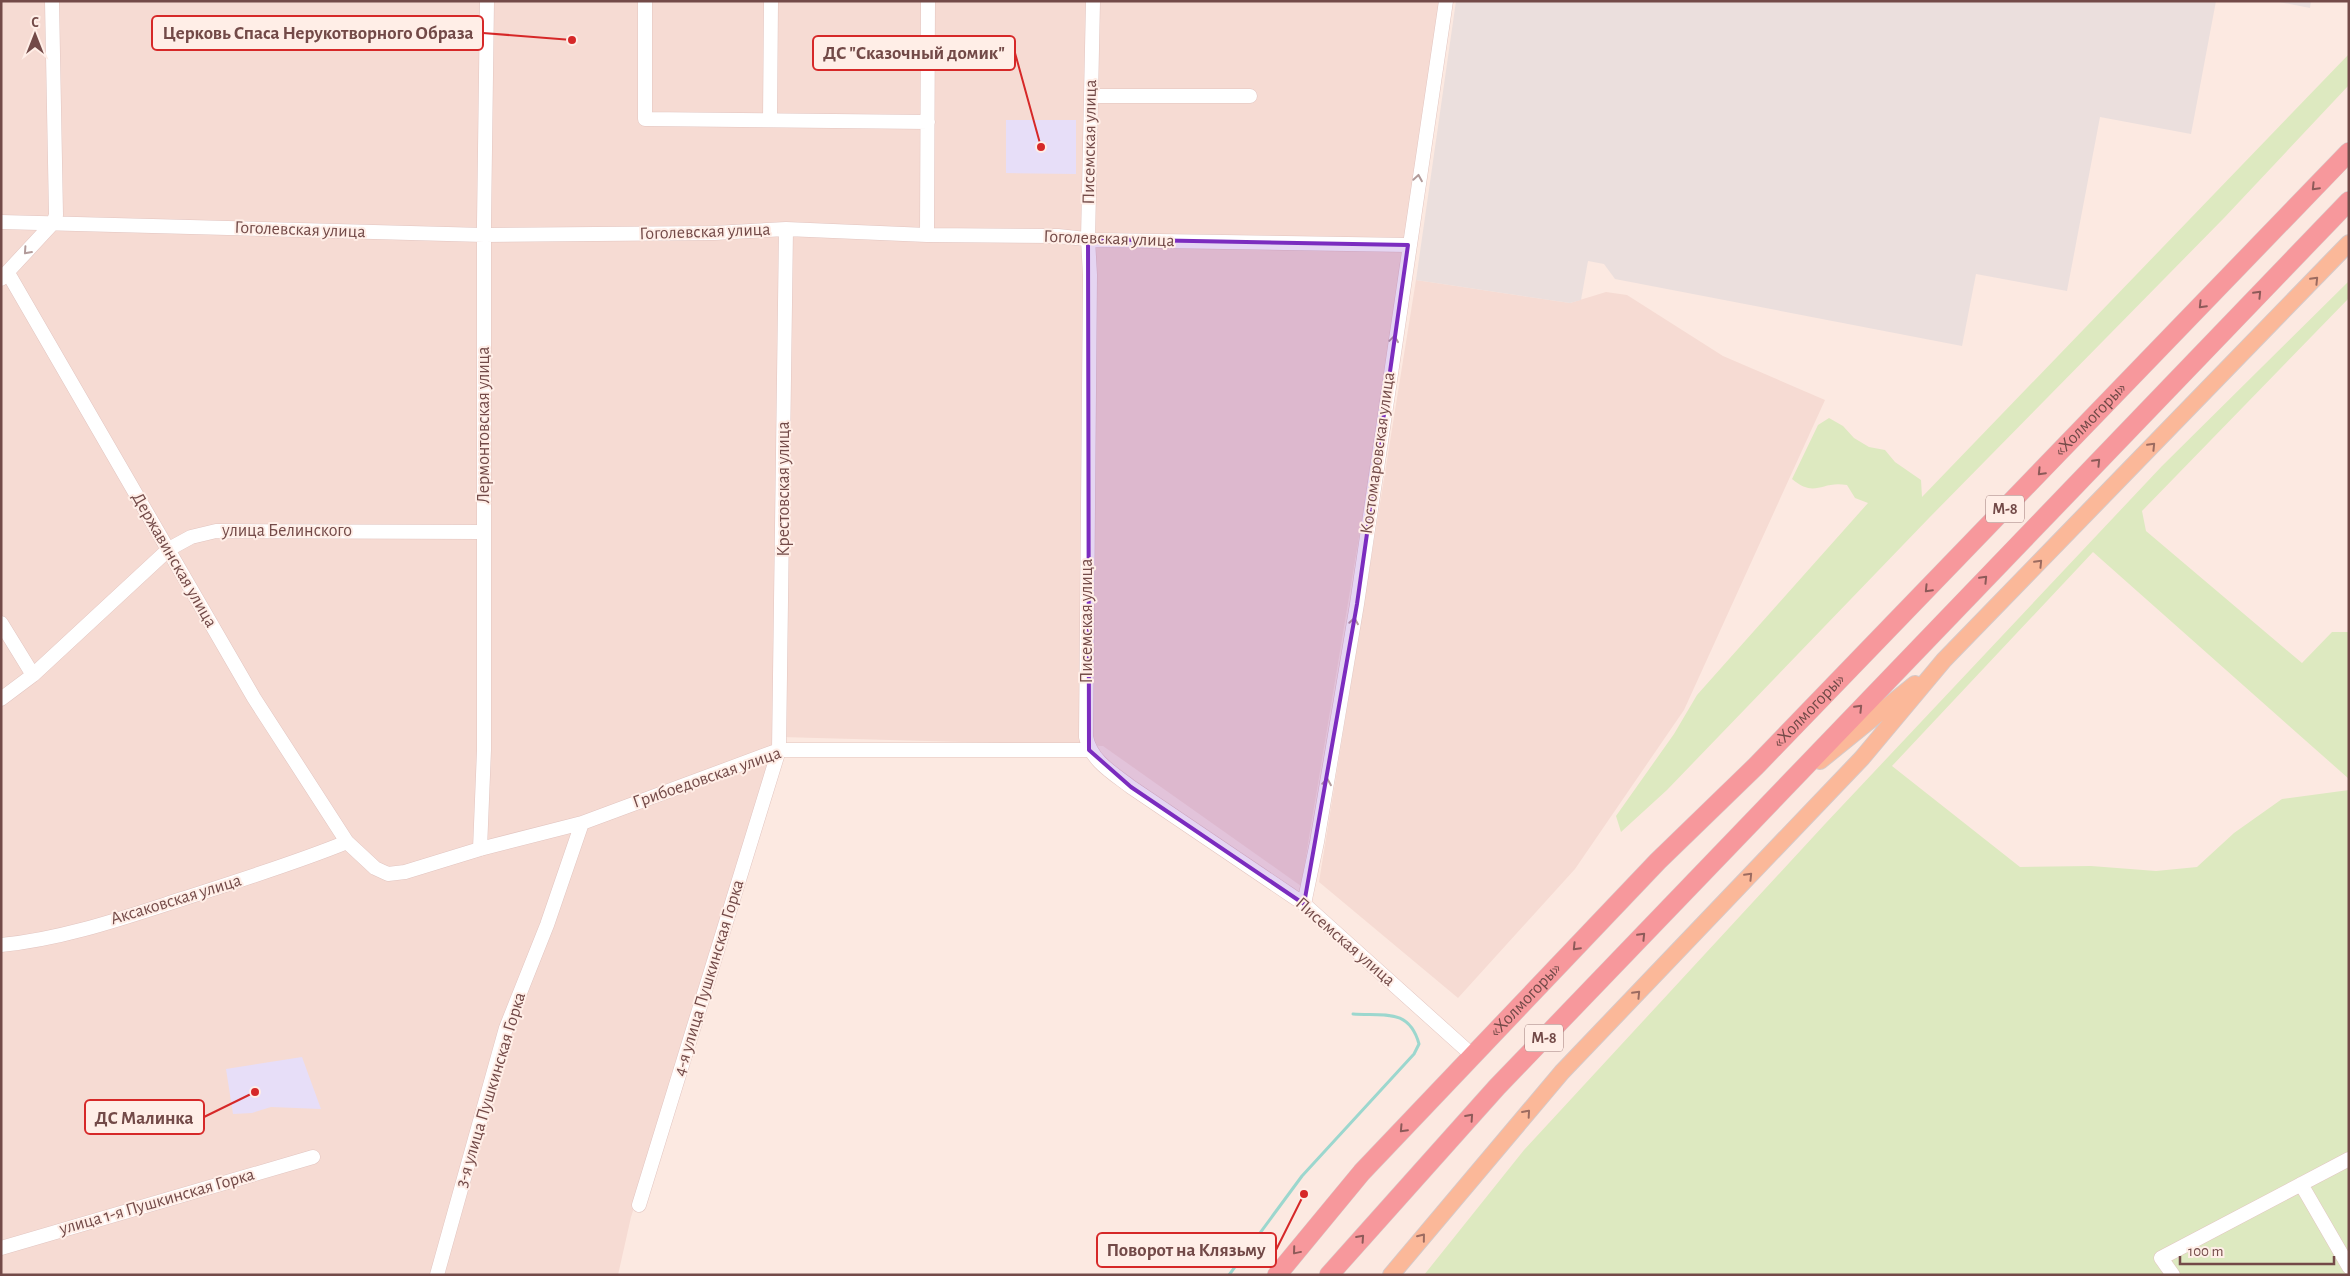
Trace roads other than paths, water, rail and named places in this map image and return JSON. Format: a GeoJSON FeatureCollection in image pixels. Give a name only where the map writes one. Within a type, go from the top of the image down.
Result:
{"type":"FeatureCollection","features":[{"type":"Feature","properties":{"kind":"highway","name":"«Холмогоры»"},"geometry":{"type":"LineString","coordinates":[[1277,1275],[1362,1172],[1472,1055],[1658,861],[1756,766],[2349,152]]}},
{"type":"Feature","properties":{"kind":"highway","name":"«Холмогоры»"},"geometry":{"type":"LineString","coordinates":[[1329,1275],[1497,1086],[1764,806],[2349,201]]}},
{"type":"Feature","properties":{"kind":"main road"},"geometry":{"type":"LineString","coordinates":[[1391,1275],[1562,1072],[1862,758],[1944,660],[2349,243]]}},
{"type":"Feature","properties":{"kind":"main road"},"geometry":{"type":"LineString","coordinates":[[1764,806],[1944,660]]}},
{"type":"Feature","properties":{"kind":"street"},"geometry":{"type":"LineString","coordinates":[[4,276],[53,223],[56,216],[52,1]]}},
{"type":"Feature","properties":{"kind":"street","name":"Лермонтовская улица"},"geometry":{"type":"LineString","coordinates":[[480,849],[484,750],[484,235],[487,1]]}},
{"type":"Feature","properties":{"kind":"street"},"geometry":{"type":"LineString","coordinates":[[645,1],[645,120],[928,122]]}},
{"type":"Feature","properties":{"kind":"street"},"geometry":{"type":"LineString","coordinates":[[770,120],[771,1]]}},
{"type":"Feature","properties":{"kind":"street"},"geometry":{"type":"LineString","coordinates":[[927,235],[928,1]]}},
{"type":"Feature","properties":{"kind":"street","name":"Писемская улица"},"geometry":{"type":"LineString","coordinates":[[1093,1],[1088,239],[1090,275],[1086,738],[1089,750],[1105,768],[1131,787],[1304,904],[1472,1055]]}},
{"type":"Feature","properties":{"kind":"street","name":"Костомаровская улица"},"geometry":{"type":"LineString","coordinates":[[1304,904],[1319,830],[1356,604],[1408,245],[1446,1]]}},
{"type":"Feature","properties":{"kind":"street"},"geometry":{"type":"LineString","coordinates":[[1091,96],[1250,96]]}},
{"type":"Feature","properties":{"kind":"street","name":"Гоголевская улица"},"geometry":{"type":"LineString","coordinates":[[1,222],[484,235],[714,233],[786,229],[927,235],[1058,236],[1088,239],[1408,245]]}},
{"type":"Feature","properties":{"kind":"street","name":"Крестовская улица"},"geometry":{"type":"LineString","coordinates":[[779,750],[786,229]]}},
{"type":"Feature","properties":{"kind":"street","name":"Державинская улица"},"geometry":{"type":"LineString","coordinates":[[4,276],[169,549],[254,698],[347,842]]}},
{"type":"Feature","properties":{"kind":"street","name":"улица Белинского"},"geometry":{"type":"LineString","coordinates":[[1,699],[33,675],[169,549],[191,537],[216,530],[483,532]]}},
{"type":"Feature","properties":{"kind":"street"},"geometry":{"type":"LineString","coordinates":[[1,623],[33,675]]}},
{"type":"Feature","properties":{"kind":"street","name":"Грибоедовская улица"},"geometry":{"type":"LineString","coordinates":[[347,842],[376,868],[388,874],[405,872],[480,849],[582,823],[779,750],[1089,750]]}},
{"type":"Feature","properties":{"kind":"street","name":"4-я улица Пушкинская Горка"},"geometry":{"type":"LineString","coordinates":[[639,1205],[779,750]]}},
{"type":"Feature","properties":{"kind":"street","name":"3-я улица Пушкинская Горка"},"geometry":{"type":"LineString","coordinates":[[437,1275],[506,1028],[547,925],[582,823]]}},
{"type":"Feature","properties":{"kind":"street","name":"Аксаковская улица"},"geometry":{"type":"LineString","coordinates":[[2,944],[54,937],[136,914],[301,861],[347,842]]}},
{"type":"Feature","properties":{"kind":"street","name":"улица 1-я Пушкинская Горка"},"geometry":{"type":"LineString","coordinates":[[1,1248],[313,1157]]}},
{"type":"Feature","properties":{"kind":"street"},"geometry":{"type":"LineString","coordinates":[[2173,1275],[2161,1258],[2349,1159]]}},
{"type":"Feature","properties":{"kind":"street"},"geometry":{"type":"LineString","coordinates":[[2301,1184],[2349,1267]]}},
{"type":"Feature","properties":{"kind":"waterway"},"geometry":{"type":"LineString","coordinates":[[1229,1275],[1302,1176],[1414,1054],[1419,1044],[1415,1032],[1402,1019],[1385,1015],[1353,1014]]}},
{"type":"Feature","properties":{"kind":"place","name":"Церковь Спаса Нерукотворного Образа"},"geometry":{"type":"Point","coordinates":[572,40]}},
{"type":"Feature","properties":{"kind":"place","name":"ДС \"Сказочный домик\""},"geometry":{"type":"Point","coordinates":[1041,147]}},
{"type":"Feature","properties":{"kind":"place","name":"ДС Малинка"},"geometry":{"type":"Point","coordinates":[255,1092]}},
{"type":"Feature","properties":{"kind":"place","name":"Поворот на Клязьму"},"geometry":{"type":"Point","coordinates":[1304,1194]}}]}
